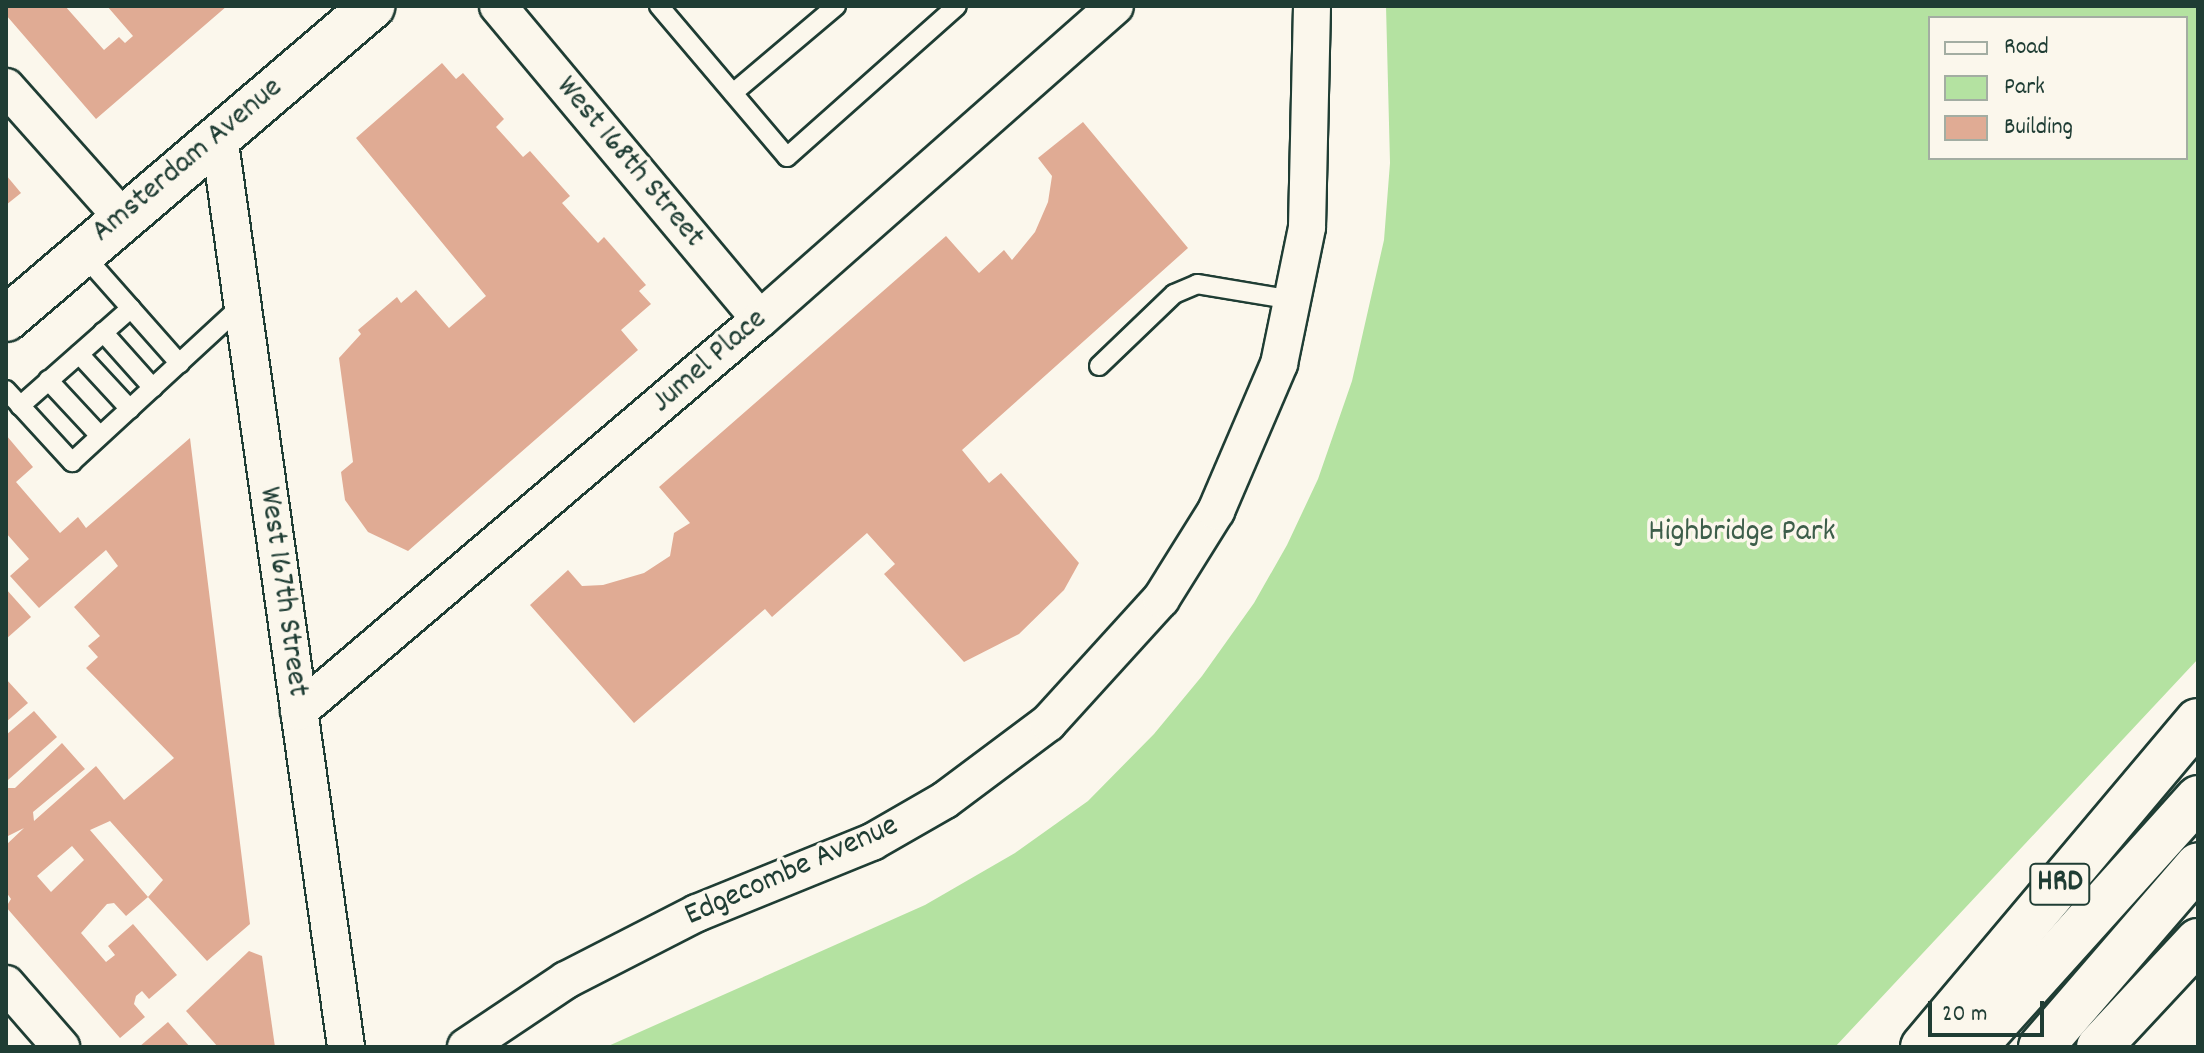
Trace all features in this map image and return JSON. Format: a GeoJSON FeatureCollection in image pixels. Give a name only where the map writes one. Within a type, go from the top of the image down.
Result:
{"type":"FeatureCollection","features":[{"type":"Feature","properties":{"kind":"main road","name":"Amsterdam Avenue"},"geometry":{"type":"LineString","coordinates":[[6,319],[121,216],[372,6]]}},
{"type":"Feature","properties":{"kind":"main road","name":"HRD"},"geometry":{"type":"LineString","coordinates":[[1923,1047],[2198,721]]}},
{"type":"Feature","properties":{"kind":"main road"},"geometry":{"type":"LineString","coordinates":[[1974,1047],[2198,798]]}},
{"type":"Feature","properties":{"kind":"main road"},"geometry":{"type":"LineString","coordinates":[[2041,1047],[2198,865]]}},
{"type":"Feature","properties":{"kind":"main road"},"geometry":{"type":"LineString","coordinates":[[2099,1047],[2198,941]]}},
{"type":"Feature","properties":{"kind":"street","name":"West 168th Street"},"geometry":{"type":"LineString","coordinates":[[498,6],[760,319]]}},
{"type":"Feature","properties":{"kind":"street","name":"Jumel Place"},"geometry":{"type":"LineString","coordinates":[[299,711],[760,319],[1115,6]]}},
{"type":"Feature","properties":{"kind":"street","name":"Edgecombe Avenue"},"geometry":{"type":"LineString","coordinates":[[466,1047],[566,980],[684,920],[872,842],[992,769],[1048,723],[1127,642],[1192,555],[1262,412],[1294,300],[1312,164],[1312,6]]}},
{"type":"Feature","properties":{"kind":"street"},"geometry":{"type":"LineString","coordinates":[[6,87],[121,216]]}},
{"type":"Feature","properties":{"kind":"street","name":"West 167th Street"},"geometry":{"type":"LineString","coordinates":[[219,136],[346,1047]]}},
{"type":"Feature","properties":{"kind":"street"},"geometry":{"type":"LineString","coordinates":[[12,1002],[61,1047]]}},
{"type":"Feature","properties":{"kind":"lane"},"geometry":{"type":"LineString","coordinates":[[659,6],[787,157],[957,6]]}},
{"type":"Feature","properties":{"kind":"lane"},"geometry":{"type":"LineString","coordinates":[[733,93],[836,6]]}},
{"type":"Feature","properties":{"kind":"lane"},"geometry":{"type":"LineString","coordinates":[[81,251],[180,364]]}},
{"type":"Feature","properties":{"kind":"lane"},"geometry":{"type":"LineString","coordinates":[[1099,366],[1174,294],[1197,284],[1294,300]]}},
{"type":"Feature","properties":{"kind":"lane"},"geometry":{"type":"LineString","coordinates":[[6,390],[72,462],[242,305]]}},
{"type":"Feature","properties":{"kind":"lane"},"geometry":{"type":"LineString","coordinates":[[20,406],[131,308]]}},
{"type":"Feature","properties":{"kind":"lane"},"geometry":{"type":"LineString","coordinates":[[103,332],[153,388]]}},
{"type":"Feature","properties":{"kind":"lane"},"geometry":{"type":"LineString","coordinates":[[79,354],[130,409]]}},
{"type":"Feature","properties":{"kind":"lane"},"geometry":{"type":"LineString","coordinates":[[48,380],[100,436]]}},
{"type":"Feature","properties":{"kind":"green space","name":"Highbridge Park"},"geometry":{"type":"Polygon","coordinates":[[[1386,6],[2198,6],[2198,659],[1835,1047],[606,1047],[925,905],[1015,853],[1088,801],[1154,734],[1202,676],[1254,603],[1287,545],[1318,479],[1352,381],[1384,240],[1390,163],[1386,6]]]}},
{"type":"Feature","properties":{"kind":"building"},"geometry":{"type":"Polygon","coordinates":[[[6,6],[65,6],[104,50],[119,37],[125,43],[133,36],[107,6],[227,6],[96,119],[6,15],[6,6]]]}},
{"type":"Feature","properties":{"kind":"building"},"geometry":{"type":"Polygon","coordinates":[[[442,63],[456,79],[463,73],[504,119],[496,127],[523,157],[530,151],[570,196],[562,203],[598,243],[604,237],[646,285],[639,291],[651,304],[621,330],[638,350],[408,551],[368,532],[345,500],[341,472],[353,462],[339,358],[361,334],[358,330],[397,297],[401,303],[416,290],[449,328],[486,296],[356,138],[442,63]]]}},
{"type":"Feature","properties":{"kind":"building"},"geometry":{"type":"Polygon","coordinates":[[[1083,122],[1188,248],[962,450],[989,483],[1001,473],[1079,563],[1064,590],[1019,634],[964,662],[884,574],[895,564],[867,533],[772,617],[765,609],[634,723],[530,605],[568,570],[582,586],[603,585],[644,573],[670,556],[674,533],[690,523],[659,487],[946,236],[979,273],[1004,250],[1012,260],[1035,232],[1048,202],[1052,176],[1038,158],[1083,122]]]}},
{"type":"Feature","properties":{"kind":"building"},"geometry":{"type":"Polygon","coordinates":[[[6,175],[21,193],[6,205],[6,175]]]}},
{"type":"Feature","properties":{"kind":"building"},"geometry":{"type":"Polygon","coordinates":[[[6,435],[33,467],[16,482],[60,533],[78,517],[86,528],[190,438],[250,924],[207,961],[148,897],[126,916],[114,903],[107,904],[81,933],[106,962],[115,955],[108,946],[133,924],[177,975],[149,999],[142,991],[136,996],[134,1004],[145,1017],[120,1038],[6,907],[11,899],[6,892],[6,845],[24,828],[6,837],[6,788],[15,788],[62,743],[85,769],[33,812],[34,821],[96,766],[124,800],[174,758],[86,668],[98,657],[88,646],[100,636],[74,607],[118,566],[106,550],[39,608],[10,576],[29,559],[6,533],[6,435]],[[110,821],[90,830],[148,897],[163,880],[110,821]],[[72,846],[37,876],[51,892],[84,860],[72,846]]]}},
{"type":"Feature","properties":{"kind":"building"},"geometry":{"type":"Polygon","coordinates":[[[6,589],[31,617],[6,639],[6,589]]]}},
{"type":"Feature","properties":{"kind":"building"},"geometry":{"type":"Polygon","coordinates":[[[6,679],[28,703],[6,722],[6,679]]]}},
{"type":"Feature","properties":{"kind":"building"},"geometry":{"type":"Polygon","coordinates":[[[34,711],[57,737],[8,780],[6,735],[34,711]]]}},
{"type":"Feature","properties":{"kind":"building"},"geometry":{"type":"Polygon","coordinates":[[[249,951],[262,956],[275,1047],[218,1047],[186,1011],[249,951]]]}},
{"type":"Feature","properties":{"kind":"building"},"geometry":{"type":"Polygon","coordinates":[[[168,1022],[190,1047],[139,1047],[168,1022]]]}}]}
